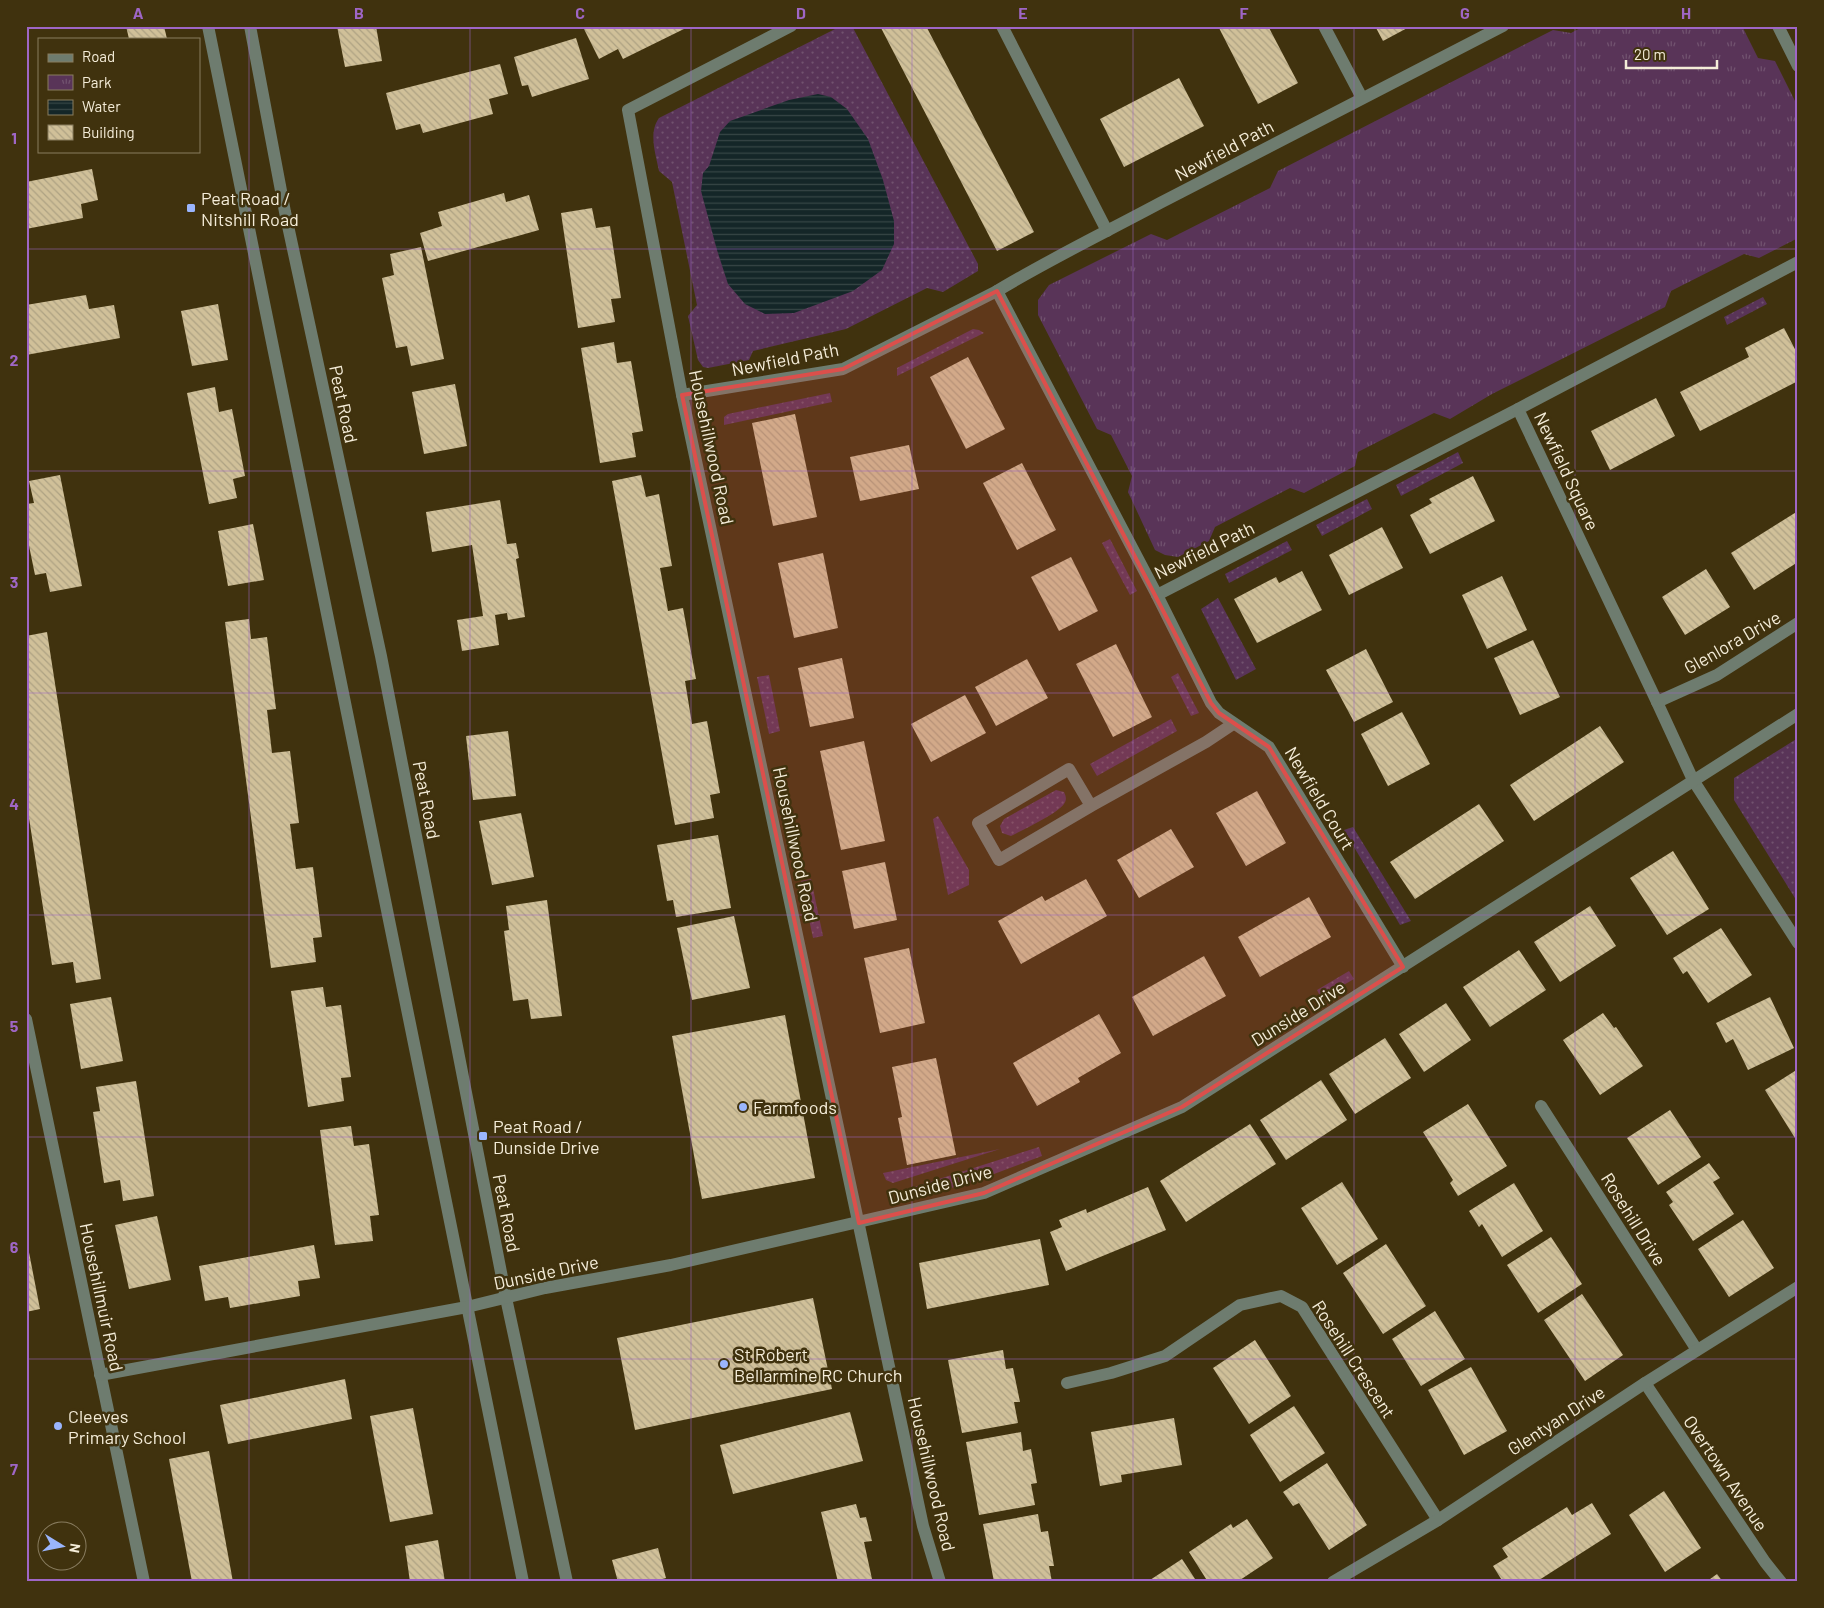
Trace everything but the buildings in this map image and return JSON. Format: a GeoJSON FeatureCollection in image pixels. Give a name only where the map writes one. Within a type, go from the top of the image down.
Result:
{"type":"FeatureCollection","features":[{"type":"Feature","properties":{"kind":"street"},"geometry":{"type":"LineString","coordinates":[[208,26],[523,1582]]}},
{"type":"Feature","properties":{"kind":"street","name":"Peat Road"},"geometry":{"type":"LineString","coordinates":[[250,26],[287,222],[381,656],[506,1298],[567,1582]]}},
{"type":"Feature","properties":{"kind":"street","name":"Househillwood Road"},"geometry":{"type":"LineString","coordinates":[[791,26],[628,110],[682,395],[923,1526],[940,1582]]}},
{"type":"Feature","properties":{"kind":"street"},"geometry":{"type":"LineString","coordinates":[[1002,26],[1107,232]]}},
{"type":"Feature","properties":{"kind":"street"},"geometry":{"type":"LineString","coordinates":[[1324,26],[1362,98],[1503,26]]}},
{"type":"Feature","properties":{"kind":"street"},"geometry":{"type":"LineString","coordinates":[[1778,26],[1798,66]]}},
{"type":"Feature","properties":{"kind":"street","name":"Newfield Path"},"geometry":{"type":"LineString","coordinates":[[682,395],[843,368],[997,291],[1040,265],[1107,232],[1362,98]]}},
{"type":"Feature","properties":{"kind":"street","name":"Newfield Square"},"geometry":{"type":"LineString","coordinates":[[1798,262],[1518,409],[1692,780],[1798,943]]}},
{"type":"Feature","properties":{"kind":"street","name":"Newfield Path"},"geometry":{"type":"LineString","coordinates":[[997,291],[1157,595],[1518,409]]}},
{"type":"Feature","properties":{"kind":"street","name":"Newfield Court"},"geometry":{"type":"LineString","coordinates":[[1157,595],[1211,703],[1219,713],[1233,724],[1268,747],[1403,967]]}},
{"type":"Feature","properties":{"kind":"street","name":"Glenlora Drive"},"geometry":{"type":"LineString","coordinates":[[1657,702],[1717,675],[1798,624]]}},
{"type":"Feature","properties":{"kind":"street"},"geometry":{"type":"LineString","coordinates":[[1692,780],[1798,714]]}},
{"type":"Feature","properties":{"kind":"street"},"geometry":{"type":"LineString","coordinates":[[1091,806],[1069,769],[978,823],[999,860],[1206,742],[1233,724]]}},
{"type":"Feature","properties":{"kind":"street","name":"Dunside Drive"},"geometry":{"type":"LineString","coordinates":[[100,1375],[467,1307],[545,1288],[671,1265],[984,1193],[1182,1107],[1692,780]]}},
{"type":"Feature","properties":{"kind":"street","name":"Househillmuir Road"},"geometry":{"type":"LineString","coordinates":[[26,1019],[144,1582]]}},
{"type":"Feature","properties":{"kind":"street","name":"Rosehill Drive"},"geometry":{"type":"LineString","coordinates":[[1541,1106],[1696,1350]]}},
{"type":"Feature","properties":{"kind":"street","name":"Glentyan Drive"},"geometry":{"type":"LineString","coordinates":[[1333,1582],[1438,1520],[1645,1383],[1798,1287]]}},
{"type":"Feature","properties":{"kind":"street","name":"Rosehill Crescent"},"geometry":{"type":"LineString","coordinates":[[1067,1383],[1112,1374],[1165,1356],[1240,1305],[1281,1296],[1302,1307],[1438,1520]]}},
{"type":"Feature","properties":{"kind":"street","name":"Overtown Avenue"},"geometry":{"type":"LineString","coordinates":[[1645,1383],[1764,1562],[1781,1582]]}},
{"type":"Feature","properties":{"kind":"highlighted area"},"geometry":{"type":"Polygon","coordinates":[[[997,291],[1211,703],[1219,713],[1269,747],[1403,967],[1182,1107],[984,1193],[859,1223],[682,395],[843,369],[997,291]]]}},
{"type":"Feature","properties":{"kind":"green space"},"geometry":{"type":"Polygon","coordinates":[[[841,26],[852,26],[978,264],[978,271],[943,292],[927,288],[846,329],[753,351],[749,360],[708,368],[703,367],[698,360],[688,316],[697,305],[672,182],[659,171],[655,151],[653,137],[656,124],[659,118],[841,26]]]}},
{"type":"Feature","properties":{"kind":"green space"},"geometry":{"type":"Polygon","coordinates":[[[1584,26],[1742,26],[1758,58],[1775,61],[1798,107],[1798,238],[1759,258],[1744,254],[1671,291],[1665,307],[1492,394],[1450,419],[1434,413],[1358,452],[1355,466],[1304,493],[1290,488],[1215,527],[1209,541],[1178,557],[1165,555],[1155,550],[1128,492],[1132,476],[1111,435],[1097,429],[1038,315],[1038,300],[1049,285],[1151,234],[1167,240],[1270,188],[1278,171],[1553,30],[1571,33],[1584,26]]]}},
{"type":"Feature","properties":{"kind":"green space"},"geometry":{"type":"Polygon","coordinates":[[[1763,297],[1767,304],[1727,325],[1724,317],[1763,297]]]}},
{"type":"Feature","properties":{"kind":"green space"},"geometry":{"type":"Polygon","coordinates":[[[973,329],[984,333],[897,376],[897,368],[973,329]]]}},
{"type":"Feature","properties":{"kind":"green space"},"geometry":{"type":"Polygon","coordinates":[[[830,393],[832,402],[724,425],[724,417],[728,414],[830,393]]]}},
{"type":"Feature","properties":{"kind":"green space"},"geometry":{"type":"Polygon","coordinates":[[[1458,452],[1463,463],[1401,496],[1396,485],[1458,452]]]}},
{"type":"Feature","properties":{"kind":"green space"},"geometry":{"type":"Polygon","coordinates":[[[1367,499],[1372,509],[1322,536],[1316,525],[1367,499]]]}},
{"type":"Feature","properties":{"kind":"green space"},"geometry":{"type":"Polygon","coordinates":[[[1110,539],[1137,591],[1130,595],[1102,543],[1110,539]]]}},
{"type":"Feature","properties":{"kind":"green space"},"geometry":{"type":"Polygon","coordinates":[[[1287,541],[1292,550],[1229,583],[1225,574],[1287,541]]]}},
{"type":"Feature","properties":{"kind":"green space"},"geometry":{"type":"Polygon","coordinates":[[[1218,598],[1256,669],[1236,680],[1201,609],[1218,598]]]}},
{"type":"Feature","properties":{"kind":"green space"},"geometry":{"type":"Polygon","coordinates":[[[1178,673],[1199,713],[1191,716],[1171,677],[1178,673]]]}},
{"type":"Feature","properties":{"kind":"green space"},"geometry":{"type":"Polygon","coordinates":[[[769,675],[780,731],[769,734],[757,677],[769,675]]]}},
{"type":"Feature","properties":{"kind":"green space"},"geometry":{"type":"Polygon","coordinates":[[[1171,719],[1177,731],[1097,776],[1090,764],[1171,719]]]}},
{"type":"Feature","properties":{"kind":"green space"},"geometry":{"type":"Polygon","coordinates":[[[1798,738],[1798,903],[1734,800],[1734,778],[1798,738]]]}},
{"type":"Feature","properties":{"kind":"green space"},"geometry":{"type":"Polygon","coordinates":[[[1056,790],[1064,792],[1066,800],[1055,812],[1011,836],[1002,833],[1000,826],[1004,819],[1056,790]]]}},
{"type":"Feature","properties":{"kind":"green space"},"geometry":{"type":"Polygon","coordinates":[[[938,816],[969,870],[969,885],[948,895],[933,819],[938,816]]]}},
{"type":"Feature","properties":{"kind":"green space"},"geometry":{"type":"Polygon","coordinates":[[[1353,827],[1411,921],[1400,925],[1344,830],[1353,827]]]}},
{"type":"Feature","properties":{"kind":"green space"},"geometry":{"type":"Polygon","coordinates":[[[811,879],[823,936],[813,938],[801,881],[811,879]]]}},
{"type":"Feature","properties":{"kind":"green space"},"geometry":{"type":"Polygon","coordinates":[[[1349,971],[1354,979],[1321,998],[1317,990],[1349,971]]]}},
{"type":"Feature","properties":{"kind":"green space"},"geometry":{"type":"Polygon","coordinates":[[[1039,1147],[1042,1156],[978,1180],[918,1198],[914,1187],[1039,1147]]]}},
{"type":"Feature","properties":{"kind":"green space"},"geometry":{"type":"Polygon","coordinates":[[[1000,1149],[893,1183],[886,1180],[883,1173],[1000,1149]]]}},
{"type":"Feature","properties":{"kind":"water"},"geometry":{"type":"Polygon","coordinates":[[[818,94],[831,97],[847,109],[868,139],[883,180],[894,221],[894,244],[882,270],[853,291],[794,313],[765,314],[745,304],[728,284],[701,191],[703,173],[709,166],[720,132],[730,121],[789,100],[818,94]]]}},
{"type":"Feature","properties":{"kind":"place","name":"Peat Road / Nitshill Road"},"geometry":{"type":"Point","coordinates":[191,208]}},
{"type":"Feature","properties":{"kind":"place","name":"Farmfoods"},"geometry":{"type":"Point","coordinates":[743,1107]}},
{"type":"Feature","properties":{"kind":"place","name":"Peat Road / Dunside Drive"},"geometry":{"type":"Point","coordinates":[483,1136]}},
{"type":"Feature","properties":{"kind":"place","name":"St Robert Bellarmine RC Church"},"geometry":{"type":"Point","coordinates":[724,1364]}},
{"type":"Feature","properties":{"kind":"place","name":"Cleeves Primary School"},"geometry":{"type":"Point","coordinates":[58,1426]}}]}
